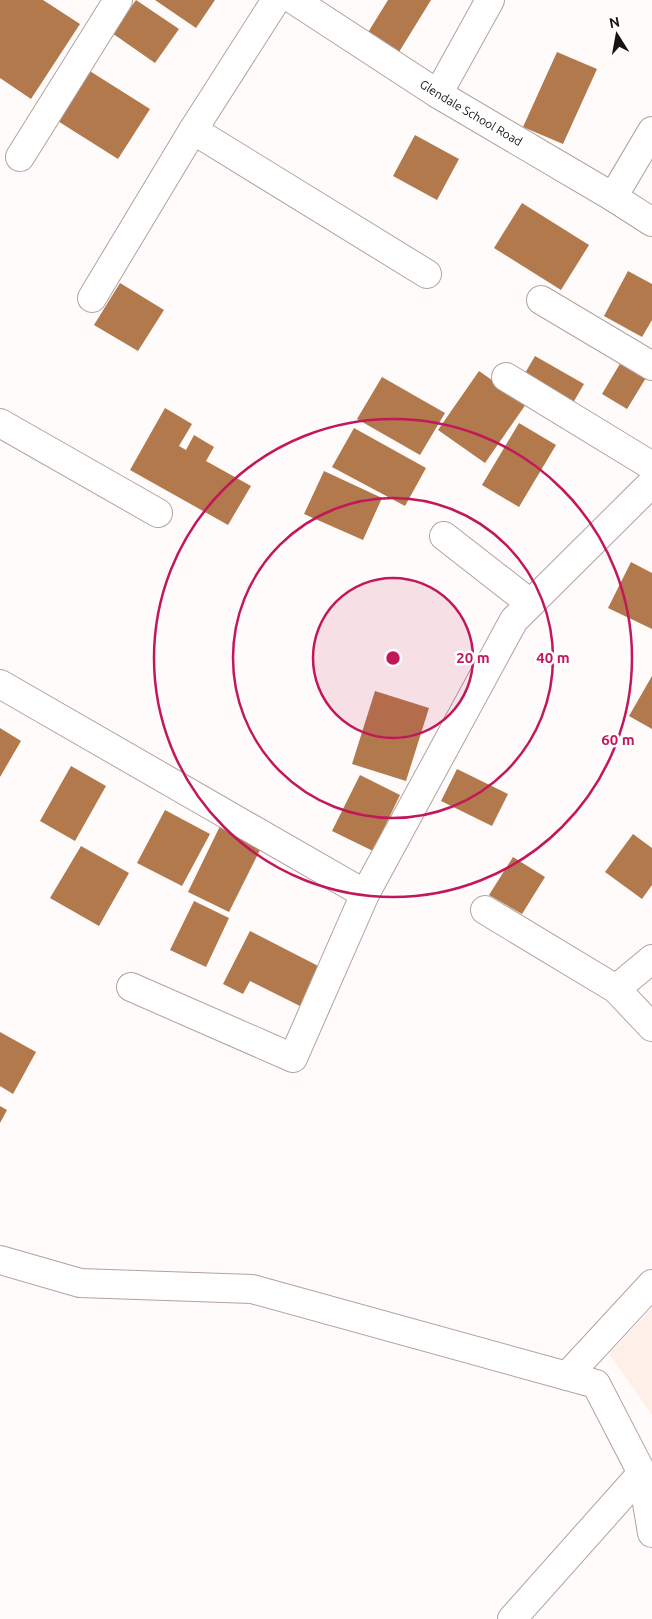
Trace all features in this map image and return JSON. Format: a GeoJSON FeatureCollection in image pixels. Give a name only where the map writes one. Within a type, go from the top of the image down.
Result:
{"type":"FeatureCollection","features":[{"type":"Feature","properties":{"kind":"street"},"geometry":{"type":"LineString","coordinates":[[20,157],[118,0]]}},
{"type":"Feature","properties":{"kind":"street"},"geometry":{"type":"LineString","coordinates":[[92,298],[193,130],[276,0]]}},
{"type":"Feature","properties":{"kind":"street","name":"Glendale School Road"},"geometry":{"type":"LineString","coordinates":[[294,0],[438,94],[652,222]]}},
{"type":"Feature","properties":{"kind":"street"},"geometry":{"type":"LineString","coordinates":[[438,94],[490,0]]}},
{"type":"Feature","properties":{"kind":"street"},"geometry":{"type":"LineString","coordinates":[[193,130],[428,274]]}},
{"type":"Feature","properties":{"kind":"street"},"geometry":{"type":"LineString","coordinates":[[613,197],[652,131]]}},
{"type":"Feature","properties":{"kind":"street"},"geometry":{"type":"LineString","coordinates":[[541,300],[652,366]]}},
{"type":"Feature","properties":{"kind":"street"},"geometry":{"type":"LineString","coordinates":[[506,377],[652,466]]}},
{"type":"Feature","properties":{"kind":"street"},"geometry":{"type":"LineString","coordinates":[[0,424],[158,513]]}},
{"type":"Feature","properties":{"kind":"street"},"geometry":{"type":"LineString","coordinates":[[132,987],[294,1058],[365,894],[514,620],[652,483]]}},
{"type":"Feature","properties":{"kind":"street"},"geometry":{"type":"LineString","coordinates":[[444,536],[530,604]]}},
{"type":"Feature","properties":{"kind":"street"},"geometry":{"type":"LineString","coordinates":[[0,684],[365,894]]}},
{"type":"Feature","properties":{"kind":"street"},"geometry":{"type":"LineString","coordinates":[[485,910],[616,989],[652,1026]]}},
{"type":"Feature","properties":{"kind":"street"},"geometry":{"type":"LineString","coordinates":[[616,989],[652,959]]}},
{"type":"Feature","properties":{"kind":"street"},"geometry":{"type":"LineString","coordinates":[[0,1260],[80,1283],[252,1290],[596,1384],[642,1473],[652,1533]]}},
{"type":"Feature","properties":{"kind":"street"},"geometry":{"type":"LineString","coordinates":[[567,1376],[652,1284]]}},
{"type":"Feature","properties":{"kind":"street"},"geometry":{"type":"LineString","coordinates":[[512,1619],[642,1473]]}},
{"type":"Feature","properties":{"kind":"shaded area"},"geometry":{"type":"Polygon","coordinates":[[[652,1308],[652,1415],[609,1354],[652,1308]]]}},
{"type":"Feature","properties":{"kind":"building"},"geometry":{"type":"Polygon","coordinates":[[[0,0],[43,0],[80,24],[31,99],[0,78],[0,0]]]}},
{"type":"Feature","properties":{"kind":"building"},"geometry":{"type":"Polygon","coordinates":[[[136,0],[179,29],[155,63],[112,33],[136,0]]]}},
{"type":"Feature","properties":{"kind":"building"},"geometry":{"type":"Polygon","coordinates":[[[155,0],[215,0],[196,28],[155,0]]]}},
{"type":"Feature","properties":{"kind":"building"},"geometry":{"type":"Polygon","coordinates":[[[388,0],[431,0],[399,52],[367,34],[388,0]]]}},
{"type":"Feature","properties":{"kind":"building"},"geometry":{"type":"Polygon","coordinates":[[[557,52],[597,69],[563,144],[523,127],[557,52]]]}},
{"type":"Feature","properties":{"kind":"building"},"geometry":{"type":"Polygon","coordinates":[[[85,68],[150,109],[118,159],[53,118],[85,68]]]}},
{"type":"Feature","properties":{"kind":"building"},"geometry":{"type":"Polygon","coordinates":[[[415,135],[459,159],[437,200],[393,176],[415,135]]]}},
{"type":"Feature","properties":{"kind":"building"},"geometry":{"type":"Polygon","coordinates":[[[522,203],[589,245],[561,290],[494,248],[522,203]]]}},
{"type":"Feature","properties":{"kind":"building"},"geometry":{"type":"Polygon","coordinates":[[[628,271],[652,284],[652,320],[642,337],[604,316],[628,271]]]}},
{"type":"Feature","properties":{"kind":"building"},"geometry":{"type":"Polygon","coordinates":[[[120,283],[164,310],[138,351],[94,325],[120,283]]]}},
{"type":"Feature","properties":{"kind":"building"},"geometry":{"type":"Polygon","coordinates":[[[627,352],[652,368],[627,409],[602,394],[627,352]]]}},
{"type":"Feature","properties":{"kind":"building"},"geometry":{"type":"Polygon","coordinates":[[[535,356],[584,384],[570,408],[521,380],[535,356]]]}},
{"type":"Feature","properties":{"kind":"building"},"geometry":{"type":"Polygon","coordinates":[[[479,371],[526,404],[485,463],[438,430],[479,371]]]}},
{"type":"Feature","properties":{"kind":"building"},"geometry":{"type":"Polygon","coordinates":[[[382,377],[445,413],[420,455],[357,419],[382,377]]]}},
{"type":"Feature","properties":{"kind":"building"},"geometry":{"type":"Polygon","coordinates":[[[165,408],[192,424],[179,446],[186,450],[194,435],[214,447],[206,461],[251,486],[228,525],[130,470],[165,408]]]}},
{"type":"Feature","properties":{"kind":"building"},"geometry":{"type":"Polygon","coordinates":[[[519,423],[556,445],[519,507],[482,485],[519,423]]]}},
{"type":"Feature","properties":{"kind":"building"},"geometry":{"type":"Polygon","coordinates":[[[354,428],[426,468],[405,506],[332,467],[354,428]]]}},
{"type":"Feature","properties":{"kind":"building"},"geometry":{"type":"Polygon","coordinates":[[[324,471],[382,498],[363,540],[304,514],[324,471]]]}},
{"type":"Feature","properties":{"kind":"building"},"geometry":{"type":"Polygon","coordinates":[[[631,562],[652,573],[652,629],[608,608],[631,562]]]}},
{"type":"Feature","properties":{"kind":"building"},"geometry":{"type":"Polygon","coordinates":[[[652,676],[652,729],[629,716],[652,676]]]}},
{"type":"Feature","properties":{"kind":"building"},"geometry":{"type":"Polygon","coordinates":[[[375,691],[429,708],[406,781],[352,764],[375,691]]]}},
{"type":"Feature","properties":{"kind":"building"},"geometry":{"type":"Polygon","coordinates":[[[0,728],[21,741],[0,777],[0,728]]]}},
{"type":"Feature","properties":{"kind":"building"},"geometry":{"type":"Polygon","coordinates":[[[71,766],[106,786],[75,841],[40,821],[71,766]]]}},
{"type":"Feature","properties":{"kind":"building"},"geometry":{"type":"Polygon","coordinates":[[[457,769],[508,794],[492,826],[441,801],[457,769]]]}},
{"type":"Feature","properties":{"kind":"building"},"geometry":{"type":"Polygon","coordinates":[[[360,775],[400,795],[373,851],[332,831],[360,775]]]}},
{"type":"Feature","properties":{"kind":"building"},"geometry":{"type":"Polygon","coordinates":[[[165,810],[210,834],[182,886],[137,863],[165,810]]]}},
{"type":"Feature","properties":{"kind":"building"},"geometry":{"type":"Polygon","coordinates":[[[222,822],[264,842],[229,912],[188,892],[222,822]]]}},
{"type":"Feature","properties":{"kind":"building"},"geometry":{"type":"Polygon","coordinates":[[[633,834],[652,848],[652,885],[642,899],[605,872],[633,834]]]}},
{"type":"Feature","properties":{"kind":"building"},"geometry":{"type":"Polygon","coordinates":[[[81,846],[129,873],[99,926],[50,898],[81,846]]]}},
{"type":"Feature","properties":{"kind":"building"},"geometry":{"type":"Polygon","coordinates":[[[513,857],[545,877],[522,914],[489,895],[513,857]]]}},
{"type":"Feature","properties":{"kind":"building"},"geometry":{"type":"Polygon","coordinates":[[[194,901],[229,918],[206,967],[170,950],[194,901]]]}},
{"type":"Feature","properties":{"kind":"building"},"geometry":{"type":"Polygon","coordinates":[[[250,931],[326,970],[306,1009],[250,981],[243,994],[223,984],[250,931]]]}},
{"type":"Feature","properties":{"kind":"building"},"geometry":{"type":"Polygon","coordinates":[[[0,1032],[36,1052],[13,1094],[0,1086],[0,1032]]]}},
{"type":"Feature","properties":{"kind":"building"},"geometry":{"type":"Polygon","coordinates":[[[0,1106],[7,1110],[0,1123],[0,1106]]]}}]}
